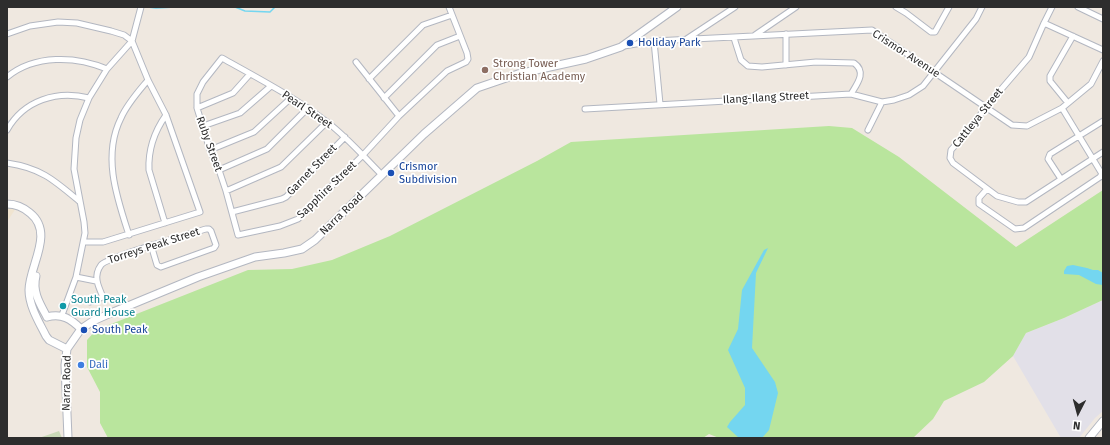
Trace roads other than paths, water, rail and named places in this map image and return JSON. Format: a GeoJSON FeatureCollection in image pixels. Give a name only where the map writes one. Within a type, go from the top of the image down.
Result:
{"type":"FeatureCollection","features":[{"type":"Feature","properties":{"kind":"street"},"geometry":{"type":"LineString","coordinates":[[62,316],[76,277],[84,242],[84,222],[74,169],[76,138],[80,120],[89,98],[108,68],[132,41],[141,7]]}},
{"type":"Feature","properties":{"kind":"street","name":"Sapphire Street"},"geometry":{"type":"LineString","coordinates":[[238,235],[280,226],[298,219],[363,155],[399,116],[447,71],[466,62],[468,56],[449,7]]}},
{"type":"Feature","properties":{"kind":"street","name":"Narra Road"},"geometry":{"type":"LineString","coordinates":[[68,438],[65,365],[67,349],[81,329],[106,315],[205,274],[255,257],[302,249],[315,240],[424,134],[477,88],[518,74],[586,59],[621,47],[677,7]]}},
{"type":"Feature","properties":{"kind":"street"},"geometry":{"type":"LineString","coordinates":[[684,40],[735,7]]}},
{"type":"Feature","properties":{"kind":"street"},"geometry":{"type":"LineString","coordinates":[[754,35],[796,7]]}},
{"type":"Feature","properties":{"kind":"street"},"geometry":{"type":"LineString","coordinates":[[896,7],[931,32],[935,32],[949,7]]}},
{"type":"Feature","properties":{"kind":"street","name":"Ilang-Ilang Street"},"geometry":{"type":"LineString","coordinates":[[586,109],[851,94],[882,102],[894,100],[909,95],[922,86],[976,19],[982,7]]}},
{"type":"Feature","properties":{"kind":"street","name":"Cattleya Street"},"geometry":{"type":"LineString","coordinates":[[1052,7],[1029,56],[951,150],[950,158],[953,163],[997,196],[1018,202],[1026,202],[1103,152]]}},
{"type":"Feature","properties":{"kind":"street"},"geometry":{"type":"LineString","coordinates":[[1078,7],[1103,19]]}},
{"type":"Feature","properties":{"kind":"street"},"geometry":{"type":"LineString","coordinates":[[369,79],[424,25],[452,14]]}},
{"type":"Feature","properties":{"kind":"street"},"geometry":{"type":"LineString","coordinates":[[7,34],[30,26],[58,22],[77,23],[124,35],[132,41],[148,80],[166,115],[200,212],[103,242],[84,242]]}},
{"type":"Feature","properties":{"kind":"street"},"geometry":{"type":"LineString","coordinates":[[1044,23],[1103,50]]}},
{"type":"Feature","properties":{"kind":"street","name":"Crismor Avenue"},"geometry":{"type":"LineString","coordinates":[[621,47],[654,42],[734,38],[754,35],[872,30],[1012,125],[1019,126],[1027,126],[1062,108],[1091,84],[1103,61]]}},
{"type":"Feature","properties":{"kind":"street"},"geometry":{"type":"LineString","coordinates":[[786,34],[786,64]]}},
{"type":"Feature","properties":{"kind":"street"},"geometry":{"type":"LineString","coordinates":[[384,98],[437,44],[460,36]]}},
{"type":"Feature","properties":{"kind":"street"},"geometry":{"type":"LineString","coordinates":[[1068,103],[1050,81],[1050,76],[1073,36]]}},
{"type":"Feature","properties":{"kind":"street"},"geometry":{"type":"LineString","coordinates":[[734,38],[741,60],[748,66],[762,67],[816,62],[854,63],[859,66],[860,79],[851,94]]}},
{"type":"Feature","properties":{"kind":"street"},"geometry":{"type":"LineString","coordinates":[[654,42],[660,104]]}},
{"type":"Feature","properties":{"kind":"street","name":"Pearl Street"},"geometry":{"type":"LineString","coordinates":[[222,58],[308,108],[345,137],[382,175]]}},
{"type":"Feature","properties":{"kind":"street","name":"Ruby Street"},"geometry":{"type":"LineString","coordinates":[[222,58],[203,82],[197,94],[196,108],[226,191],[238,235]]}},
{"type":"Feature","properties":{"kind":"street"},"geometry":{"type":"LineString","coordinates":[[7,77],[31,64],[51,60],[68,59],[84,61],[108,68]]}},
{"type":"Feature","properties":{"kind":"street"},"geometry":{"type":"LineString","coordinates":[[356,62],[399,116]]}},
{"type":"Feature","properties":{"kind":"street"},"geometry":{"type":"LineString","coordinates":[[196,108],[232,93],[250,74]]}},
{"type":"Feature","properties":{"kind":"street"},"geometry":{"type":"LineString","coordinates":[[129,235],[115,189],[112,167],[113,145],[120,118],[135,95],[148,80]]}},
{"type":"Feature","properties":{"kind":"street"},"geometry":{"type":"LineString","coordinates":[[203,126],[240,113],[271,86]]}},
{"type":"Feature","properties":{"kind":"street"},"geometry":{"type":"LineString","coordinates":[[7,130],[25,109],[48,97],[76,95],[89,98]]}},
{"type":"Feature","properties":{"kind":"street"},"geometry":{"type":"LineString","coordinates":[[210,150],[254,132],[290,98]]}},
{"type":"Feature","properties":{"kind":"street"},"geometry":{"type":"LineString","coordinates":[[868,130],[882,102]]}},
{"type":"Feature","properties":{"kind":"street"},"geometry":{"type":"LineString","coordinates":[[219,170],[267,149],[308,108]]}},
{"type":"Feature","properties":{"kind":"street"},"geometry":{"type":"LineString","coordinates":[[987,189],[979,198],[979,204],[1015,229],[1024,228],[1100,177],[1102,171],[1062,108]]}},
{"type":"Feature","properties":{"kind":"street"},"geometry":{"type":"LineString","coordinates":[[165,223],[149,170],[149,162],[153,138],[166,115]]}},
{"type":"Feature","properties":{"kind":"street"},"geometry":{"type":"LineString","coordinates":[[1061,178],[1048,156],[1103,121]]}},
{"type":"Feature","properties":{"kind":"street"},"geometry":{"type":"LineString","coordinates":[[226,191],[281,167],[327,122]]}},
{"type":"Feature","properties":{"kind":"street","name":"Garnet Street"},"geometry":{"type":"LineString","coordinates":[[232,212],[286,197],[345,137]]}},
{"type":"Feature","properties":{"kind":"street"},"geometry":{"type":"LineString","coordinates":[[7,163],[37,170],[59,184],[79,201]]}},
{"type":"Feature","properties":{"kind":"street"},"geometry":{"type":"LineString","coordinates":[[7,200],[19,202],[30,209],[39,218],[44,227],[44,246],[35,281],[37,298],[47,317],[43,330]]}},
{"type":"Feature","properties":{"kind":"street"},"geometry":{"type":"LineString","coordinates":[[7,204],[17,206],[31,214],[40,228],[40,245],[29,289],[31,302],[49,340],[67,349]]}},
{"type":"Feature","properties":{"kind":"street","name":"Torreys Peak Street"},"geometry":{"type":"LineString","coordinates":[[96,281],[99,268],[105,261],[151,245],[209,229],[216,245],[214,248],[161,267],[157,265],[151,245]]}},
{"type":"Feature","properties":{"kind":"street"},"geometry":{"type":"LineString","coordinates":[[76,277],[96,281],[102,297],[90,302]]}},
{"type":"Feature","properties":{"kind":"street"},"geometry":{"type":"LineString","coordinates":[[47,317],[54,315],[62,316],[74,322],[81,329]]}},
{"type":"Feature","properties":{"kind":"street"},"geometry":{"type":"LineString","coordinates":[[1089,438],[1103,421]]}},
{"type":"Feature","properties":{"kind":"water"},"geometry":{"type":"Polygon","coordinates":[[[768,248],[756,273],[752,348],[775,382],[778,393],[769,430],[762,438],[739,438],[727,427],[745,405],[745,388],[728,350],[738,329],[742,290],[764,250],[768,248]]]}},
{"type":"Feature","properties":{"kind":"water"},"geometry":{"type":"Polygon","coordinates":[[[1073,265],[1098,270],[1103,273],[1103,285],[1096,284],[1079,275],[1064,274],[1067,266],[1073,265]]]}},
{"type":"Feature","properties":{"kind":"waterway"},"geometry":{"type":"LineString","coordinates":[[147,7],[176,7]]}},
{"type":"Feature","properties":{"kind":"waterway"},"geometry":{"type":"LineString","coordinates":[[235,7],[245,11],[270,12],[275,7]]}},
{"type":"Feature","properties":{"kind":"place","name":"Holiday Park"},"geometry":{"type":"Point","coordinates":[630,43]}},
{"type":"Feature","properties":{"kind":"place","name":"Strong Tower Christian Academy"},"geometry":{"type":"Point","coordinates":[485,70]}},
{"type":"Feature","properties":{"kind":"place","name":"Crismor Subdivision"},"geometry":{"type":"Point","coordinates":[391,173]}},
{"type":"Feature","properties":{"kind":"place","name":"South Peak Guard House"},"geometry":{"type":"Point","coordinates":[63,306]}},
{"type":"Feature","properties":{"kind":"place","name":"South Peak"},"geometry":{"type":"Point","coordinates":[84,330]}},
{"type":"Feature","properties":{"kind":"place","name":"Dali"},"geometry":{"type":"Point","coordinates":[81,365]}}]}
